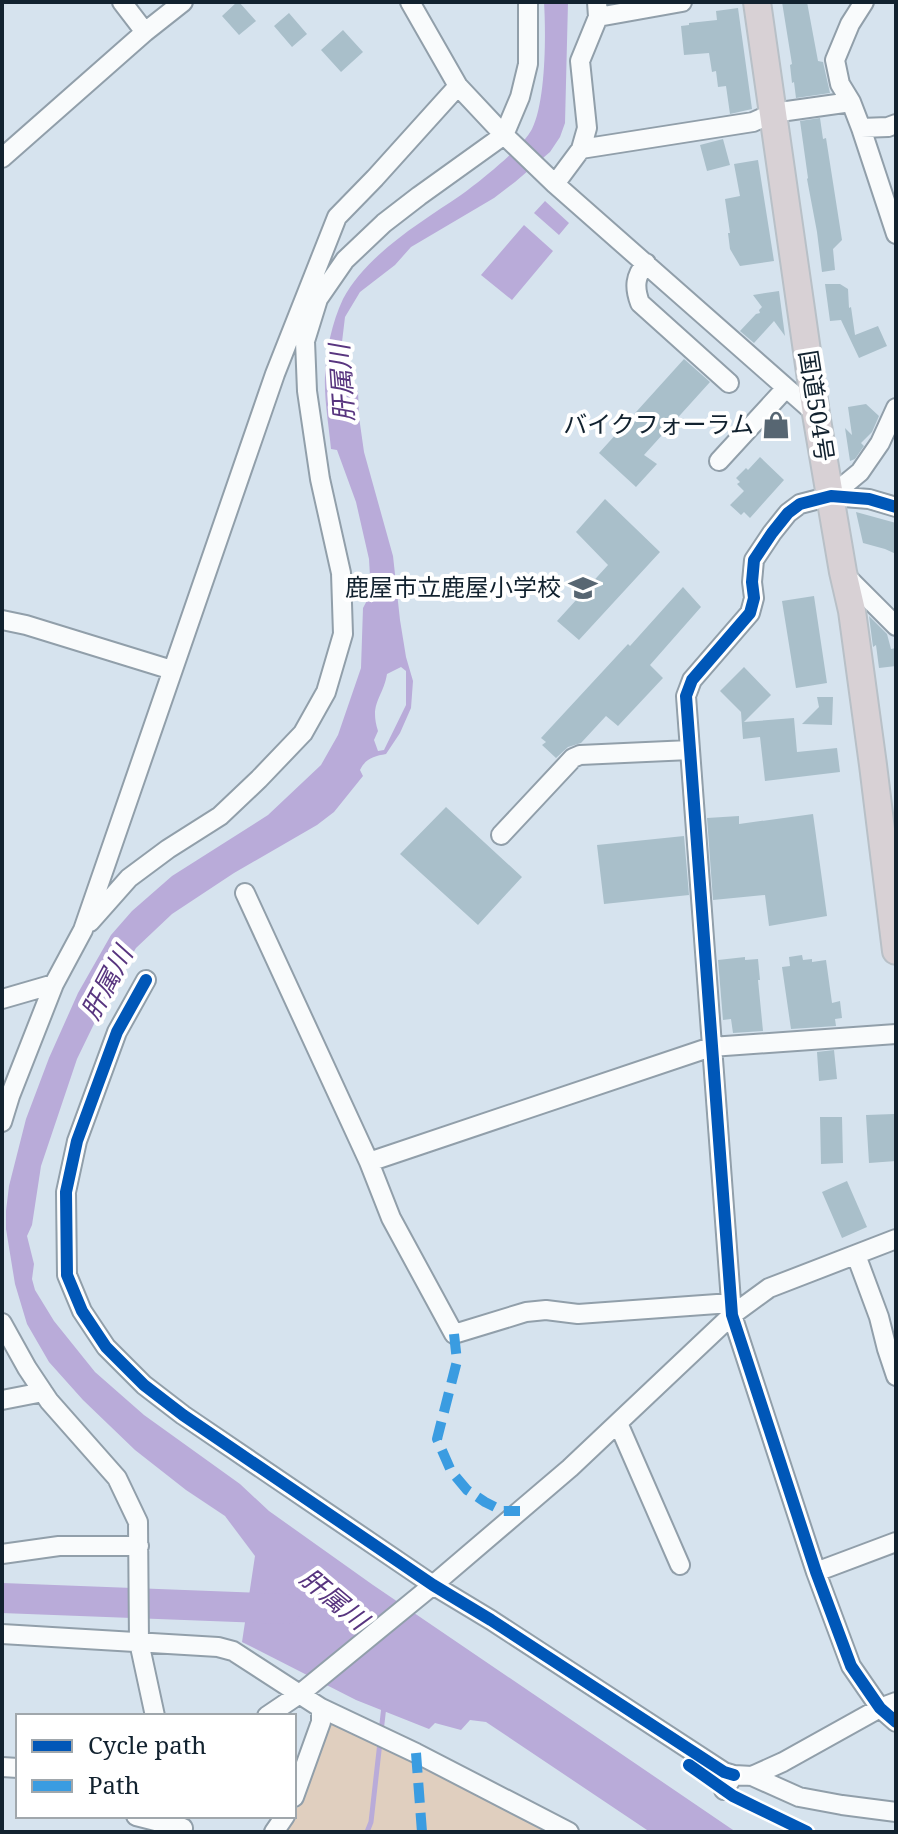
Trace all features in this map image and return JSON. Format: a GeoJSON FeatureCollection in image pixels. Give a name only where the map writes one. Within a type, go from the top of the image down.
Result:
{"type":"FeatureCollection","features":[{"type":"Feature","properties":{"kind":"highway","name":"国道504号"},"geometry":{"type":"LineString","coordinates":[[757,2],[816,414],[852,611],[892,891],[896,951]]}},
{"type":"Feature","properties":{"kind":"street"},"geometry":{"type":"LineString","coordinates":[[122,2],[145,32]]}},
{"type":"Feature","properties":{"kind":"street"},"geometry":{"type":"LineString","coordinates":[[2,158],[183,2]]}},
{"type":"Feature","properties":{"kind":"street"},"geometry":{"type":"LineString","coordinates":[[410,2],[458,86],[504,135],[555,184],[816,414]]}},
{"type":"Feature","properties":{"kind":"street"},"geometry":{"type":"LineString","coordinates":[[83,930],[129,878],[220,816],[259,779],[303,733],[326,692],[343,634],[341,573],[320,479],[307,391],[305,341],[318,299],[345,260],[384,223],[504,135],[520,97],[528,64],[528,2]]}},
{"type":"Feature","properties":{"kind":"street"},"geometry":{"type":"LineString","coordinates":[[555,184],[581,149],[587,128],[580,61],[597,10],[682,2]]}},
{"type":"Feature","properties":{"kind":"street"},"geometry":{"type":"LineString","coordinates":[[864,2],[850,24],[835,60],[840,84],[861,128],[896,234]]}},
{"type":"Feature","properties":{"kind":"street"},"geometry":{"type":"LineString","coordinates":[[2,1122],[7,1092],[54,984],[83,930],[275,374],[337,217],[458,86]]}},
{"type":"Feature","properties":{"kind":"street"},"geometry":{"type":"LineString","coordinates":[[581,149],[753,122],[773,113],[851,102]]}},
{"type":"Feature","properties":{"kind":"street"},"geometry":{"type":"LineString","coordinates":[[861,128],[896,124]]}},
{"type":"Feature","properties":{"kind":"street"},"geometry":{"type":"LineString","coordinates":[[646,263],[638,272],[635,283],[640,303],[729,383]]}},
{"type":"Feature","properties":{"kind":"street"},"geometry":{"type":"LineString","coordinates":[[719,461],[786,388]]}},
{"type":"Feature","properties":{"kind":"street"},"geometry":{"type":"LineString","coordinates":[[831,496],[860,472],[880,443],[896,408]]}},
{"type":"Feature","properties":{"kind":"street"},"geometry":{"type":"LineString","coordinates":[[896,507],[869,499],[831,496],[800,504],[788,513],[754,560],[754,598],[750,613],[692,680],[686,696],[732,1309],[816,1572],[851,1666],[888,1705],[896,1722]]}},
{"type":"Feature","properties":{"kind":"street"},"geometry":{"type":"LineString","coordinates":[[843,572],[896,626]]}},
{"type":"Feature","properties":{"kind":"street"},"geometry":{"type":"LineString","coordinates":[[2,620],[172,670]]}},
{"type":"Feature","properties":{"kind":"street"},"geometry":{"type":"LineString","coordinates":[[501,835],[573,758],[580,755],[690,750]]}},
{"type":"Feature","properties":{"kind":"street"},"geometry":{"type":"LineString","coordinates":[[245,893],[369,1162],[391,1218],[454,1334],[526,1312],[546,1310],[578,1314],[732,1309]]}},
{"type":"Feature","properties":{"kind":"street"},"geometry":{"type":"LineString","coordinates":[[146,980],[117,1032],[77,1141],[66,1192],[67,1275],[82,1311],[106,1347],[144,1385],[183,1415],[433,1585],[737,1780],[799,1797],[896,1812]]}},
{"type":"Feature","properties":{"kind":"street"},"geometry":{"type":"LineString","coordinates":[[2,999],[54,984]]}},
{"type":"Feature","properties":{"kind":"street"},"geometry":{"type":"LineString","coordinates":[[369,1162],[711,1047],[896,1034]]}},
{"type":"Feature","properties":{"kind":"street"},"geometry":{"type":"LineString","coordinates":[[270,1714],[305,1690],[570,1468],[732,1309],[769,1288],[896,1239]]}},
{"type":"Feature","properties":{"kind":"street"},"geometry":{"type":"LineString","coordinates":[[856,1255],[896,1376]]}},
{"type":"Feature","properties":{"kind":"street"},"geometry":{"type":"LineString","coordinates":[[2,1323],[49,1401],[117,1478],[138,1522],[139,1642],[155,1714]]}},
{"type":"Feature","properties":{"kind":"street"},"geometry":{"type":"LineString","coordinates":[[2,1400],[43,1392]]}},
{"type":"Feature","properties":{"kind":"street"},"geometry":{"type":"LineString","coordinates":[[618,1423],[680,1565]]}},
{"type":"Feature","properties":{"kind":"street"},"geometry":{"type":"LineString","coordinates":[[816,1572],[896,1542]]}},
{"type":"Feature","properties":{"kind":"street"},"geometry":{"type":"LineString","coordinates":[[2,1554],[59,1546],[139,1551]]}},
{"type":"Feature","properties":{"kind":"street"},"geometry":{"type":"LineString","coordinates":[[2,1634],[218,1647],[233,1651],[305,1690],[321,1708],[569,1832]]}},
{"type":"Feature","properties":{"kind":"street"},"geometry":{"type":"LineString","coordinates":[[737,1780],[783,1762],[888,1705]]}},
{"type":"Feature","properties":{"kind":"street"},"geometry":{"type":"LineString","coordinates":[[296,1791],[321,1722],[321,1708]]}},
{"type":"Feature","properties":{"kind":"street"},"geometry":{"type":"LineString","coordinates":[[146,1818],[183,1825]]}},
{"type":"Feature","properties":{"kind":"shaded area"},"geometry":{"type":"Polygon","coordinates":[[[329,1719],[555,1832],[284,1832],[292,1818],[296,1818],[296,1810],[305,1794],[329,1719]]]}},
{"type":"Feature","properties":{"kind":"water","name":"肝属川"},"geometry":{"type":"Polygon","coordinates":[[[544,2],[568,2],[565,123],[560,137],[550,152],[494,198],[411,247],[395,265],[360,292],[345,317],[342,342],[349,385],[358,391],[364,452],[393,556],[400,620],[413,681],[411,708],[386,754],[364,763],[360,770],[363,776],[334,812],[172,914],[136,948],[108,995],[77,1059],[41,1166],[32,1225],[27,1236],[34,1264],[32,1279],[35,1290],[54,1321],[95,1372],[144,1415],[240,1484],[269,1511],[373,1585],[736,1832],[650,1832],[486,1722],[470,1720],[461,1730],[435,1723],[429,1729],[356,1700],[242,1642],[255,1556],[225,1516],[135,1450],[49,1362],[27,1324],[15,1284],[6,1229],[9,1186],[26,1119],[78,993],[111,935],[132,911],[172,876],[268,815],[321,765],[338,735],[361,668],[363,608],[371,593],[369,559],[356,502],[337,450],[331,449],[325,376],[333,327],[343,299],[353,283],[380,254],[478,182],[510,154],[532,129],[540,102],[544,67],[544,2]],[[401,667],[387,674],[375,714],[378,731],[374,740],[378,751],[384,750],[406,705],[406,671],[401,667]]]}},
{"type":"Feature","properties":{"kind":"water"},"geometry":{"type":"Polygon","coordinates":[[[545,201],[569,223],[559,235],[534,213],[545,201]]]}},
{"type":"Feature","properties":{"kind":"water"},"geometry":{"type":"Polygon","coordinates":[[[524,225],[553,251],[512,300],[481,275],[524,225]]]}},
{"type":"Feature","properties":{"kind":"building"},"geometry":{"type":"Polygon","coordinates":[[[237,2],[256,21],[239,35],[222,16],[237,2]]]}},
{"type":"Feature","properties":{"kind":"building"},"geometry":{"type":"Polygon","coordinates":[[[782,2],[807,2],[818,61],[823,62],[830,93],[796,98],[782,2]]]}},
{"type":"Feature","properties":{"kind":"building"},"geometry":{"type":"Polygon","coordinates":[[[738,8],[752,109],[730,114],[726,86],[718,87],[709,53],[684,55],[681,26],[717,20],[716,11],[738,8]]]}},
{"type":"Feature","properties":{"kind":"building"},"geometry":{"type":"Polygon","coordinates":[[[289,13],[307,34],[292,47],[274,26],[289,13]]]}},
{"type":"Feature","properties":{"kind":"building"},"geometry":{"type":"Polygon","coordinates":[[[343,30],[363,52],[341,72],[321,50],[343,30]]]}},
{"type":"Feature","properties":{"kind":"building"},"geometry":{"type":"Polygon","coordinates":[[[820,118],[842,240],[833,249],[835,270],[822,272],[800,121],[820,118]]]}},
{"type":"Feature","properties":{"kind":"building"},"geometry":{"type":"Polygon","coordinates":[[[723,139],[730,165],[707,171],[700,145],[723,139]]]}},
{"type":"Feature","properties":{"kind":"building"},"geometry":{"type":"Polygon","coordinates":[[[758,160],[774,261],[740,266],[730,249],[725,199],[740,196],[734,164],[758,160]]]}},
{"type":"Feature","properties":{"kind":"building"},"geometry":{"type":"Polygon","coordinates":[[[825,284],[840,284],[848,289],[855,335],[878,326],[887,346],[859,358],[841,320],[830,321],[825,284]]]}},
{"type":"Feature","properties":{"kind":"building"},"geometry":{"type":"Polygon","coordinates":[[[779,291],[785,336],[774,321],[754,343],[740,331],[760,313],[762,307],[753,295],[779,291]]]}},
{"type":"Feature","properties":{"kind":"building"},"geometry":{"type":"Polygon","coordinates":[[[684,359],[710,382],[644,455],[657,464],[636,487],[599,453],[684,359]]]}},
{"type":"Feature","properties":{"kind":"building"},"geometry":{"type":"Polygon","coordinates":[[[866,404],[879,416],[872,432],[861,443],[864,446],[850,461],[845,428],[852,435],[848,407],[866,404]]]}},
{"type":"Feature","properties":{"kind":"building"},"geometry":{"type":"Polygon","coordinates":[[[760,457],[784,480],[750,518],[730,505],[744,491],[736,478],[760,457]]]}},
{"type":"Feature","properties":{"kind":"building"},"geometry":{"type":"Polygon","coordinates":[[[605,499],[660,552],[579,640],[557,621],[608,565],[576,532],[605,499]]]}},
{"type":"Feature","properties":{"kind":"building"},"geometry":{"type":"Polygon","coordinates":[[[856,512],[896,523],[896,554],[863,543],[856,512]]]}},
{"type":"Feature","properties":{"kind":"building"},"geometry":{"type":"Polygon","coordinates":[[[683,587],[701,607],[650,665],[663,678],[618,726],[606,716],[581,743],[568,747],[556,758],[542,745],[546,742],[541,738],[683,587]]]}},
{"type":"Feature","properties":{"kind":"building"},"geometry":{"type":"Polygon","coordinates":[[[814,596],[827,683],[796,688],[782,601],[814,596]]]}},
{"type":"Feature","properties":{"kind":"building"},"geometry":{"type":"Polygon","coordinates":[[[869,616],[887,634],[891,649],[896,648],[896,666],[879,668],[869,616]]]}},
{"type":"Feature","properties":{"kind":"building"},"geometry":{"type":"Polygon","coordinates":[[[744,667],[771,695],[744,722],[794,718],[797,752],[837,748],[840,772],[765,781],[760,737],[743,739],[741,712],[720,691],[744,667]]]}},
{"type":"Feature","properties":{"kind":"building"},"geometry":{"type":"Polygon","coordinates":[[[817,697],[833,697],[832,725],[802,724],[819,707],[817,697]]]}},
{"type":"Feature","properties":{"kind":"building"},"geometry":{"type":"Polygon","coordinates":[[[446,807],[522,877],[478,925],[400,854],[446,807]]]}},
{"type":"Feature","properties":{"kind":"building"},"geometry":{"type":"Polygon","coordinates":[[[813,814],[827,916],[769,926],[765,895],[713,900],[707,818],[739,816],[739,824],[813,814]]]}},
{"type":"Feature","properties":{"kind":"building"},"geometry":{"type":"Polygon","coordinates":[[[684,836],[689,895],[604,904],[597,845],[684,836]]]}},
{"type":"Feature","properties":{"kind":"building"},"geometry":{"type":"Polygon","coordinates":[[[802,955],[803,960],[812,959],[812,962],[826,960],[832,1003],[840,1001],[842,1018],[835,1019],[836,1026],[791,1029],[782,967],[790,966],[789,957],[802,955]]]}},
{"type":"Feature","properties":{"kind":"building"},"geometry":{"type":"Polygon","coordinates":[[[745,957],[745,960],[758,959],[763,1031],[733,1033],[731,1019],[723,1020],[718,960],[745,957]]]}},
{"type":"Feature","properties":{"kind":"building"},"geometry":{"type":"Polygon","coordinates":[[[834,1050],[837,1079],[819,1081],[817,1052],[834,1050]]]}},
{"type":"Feature","properties":{"kind":"building"},"geometry":{"type":"Polygon","coordinates":[[[894,1114],[896,1161],[869,1163],[866,1115],[894,1114]]]}},
{"type":"Feature","properties":{"kind":"building"},"geometry":{"type":"Polygon","coordinates":[[[820,1117],[842,1117],[843,1163],[821,1164],[820,1117]]]}},
{"type":"Feature","properties":{"kind":"building"},"geometry":{"type":"Polygon","coordinates":[[[847,1181],[867,1227],[842,1238],[822,1192],[847,1181]]]}},
{"type":"Feature","properties":{"kind":"waterway"},"geometry":{"type":"LineString","coordinates":[[2,1598],[286,1609]]}},
{"type":"Feature","properties":{"kind":"waterway"},"geometry":{"type":"LineString","coordinates":[[381,1732],[384,1706]]}},
{"type":"Feature","properties":{"kind":"waterway"},"geometry":{"type":"LineString","coordinates":[[367,1832],[371,1822],[380,1742]]}},
{"type":"Feature","properties":{"kind":"marked path"},"geometry":{"type":"LineString","coordinates":[[454,1334],[457,1361],[437,1439],[451,1471],[467,1490],[503,1511],[520,1511]]}},
{"type":"Feature","properties":{"kind":"marked path"},"geometry":{"type":"LineString","coordinates":[[416,1753],[422,1832]]}},
{"type":"Feature","properties":{"kind":"cycle path"},"geometry":{"type":"LineString","coordinates":[[896,507],[869,499],[831,496],[800,504],[788,513],[754,560],[754,598],[750,613],[692,680],[686,696],[732,1315],[816,1572],[851,1666],[880,1708],[896,1722]]}},
{"type":"Feature","properties":{"kind":"cycle path"},"geometry":{"type":"LineString","coordinates":[[146,980],[117,1032],[77,1141],[66,1192],[67,1275],[82,1311],[106,1347],[144,1385],[183,1415],[433,1585],[724,1772],[734,1775]]}},
{"type":"Feature","properties":{"kind":"cycle path"},"geometry":{"type":"LineString","coordinates":[[689,1765],[733,1796],[807,1832]]}},
{"type":"Feature","properties":{"kind":"place","name":"バイクフォーラム"},"geometry":{"type":"Point","coordinates":[776,425]}},
{"type":"Feature","properties":{"kind":"place","name":"鹿屋市立鹿屋小学校"},"geometry":{"type":"Point","coordinates":[583,588]}}]}
